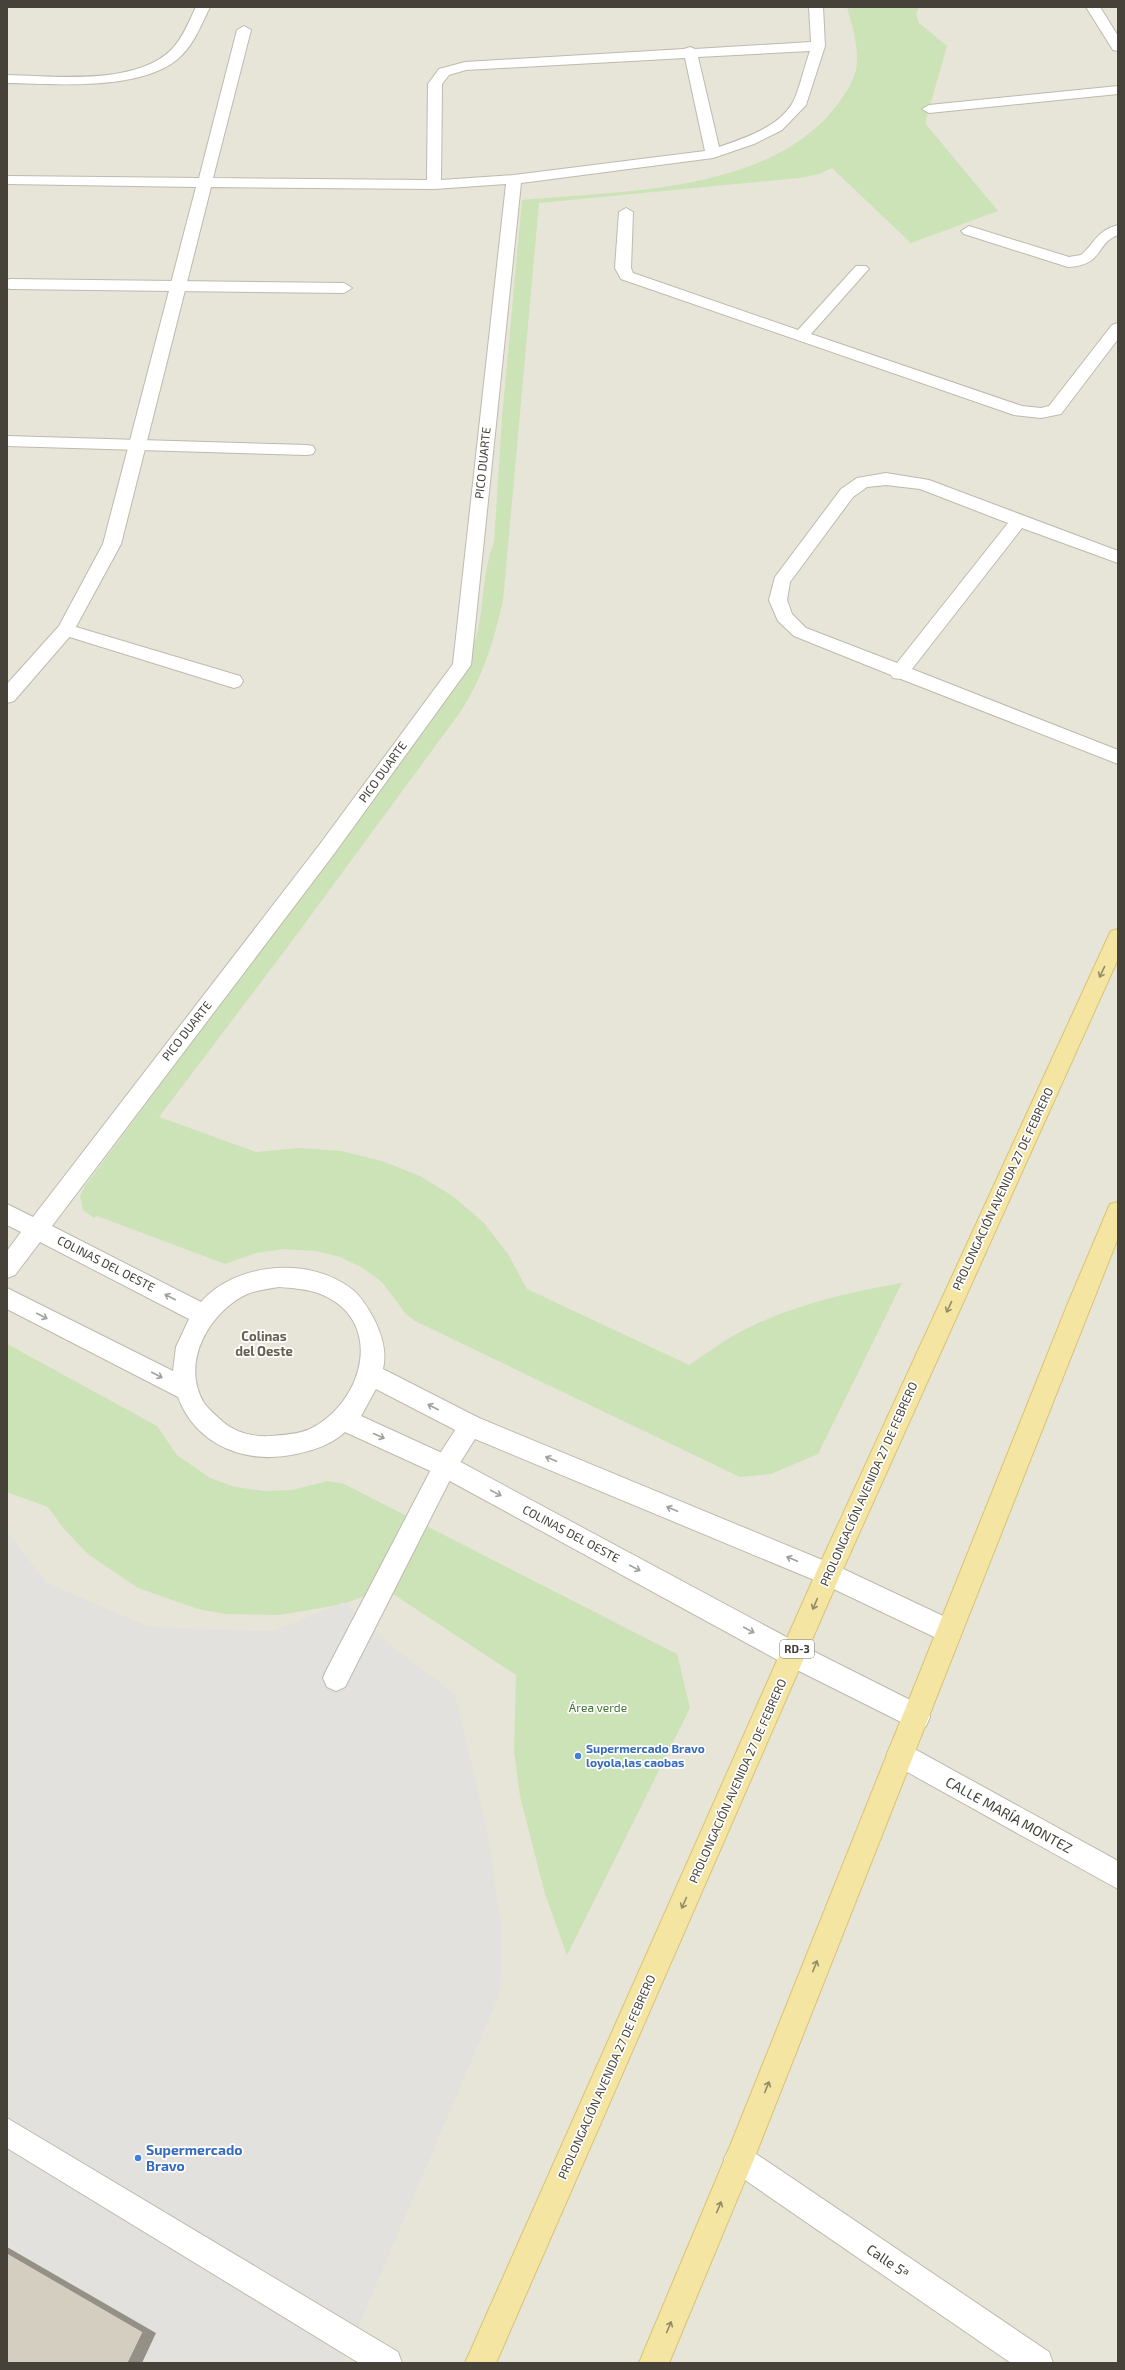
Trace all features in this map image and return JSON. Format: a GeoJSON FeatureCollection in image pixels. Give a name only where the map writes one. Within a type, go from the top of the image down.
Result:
{"type":"FeatureCollection","features":[{"type":"Feature","properties":{"kind":"main road","name":"PROLONGACIÓN AVENIDA 27 DE FEBRERO"},"geometry":{"type":"LineString","coordinates":[[480,2363],[794,1655],[828,1574],[1118,937]]}},
{"type":"Feature","properties":{"kind":"main road"},"geometry":{"type":"LineString","coordinates":[[654,2363],[739,2159],[900,1754],[917,1717],[1079,1302],[1118,1211]]}},
{"type":"Feature","properties":{"kind":"street"},"geometry":{"type":"LineString","coordinates":[[7,80],[91,79],[122,76],[152,68],[174,55],[186,38],[203,7]]}},
{"type":"Feature","properties":{"kind":"street"},"geometry":{"type":"LineString","coordinates":[[7,180],[434,185],[514,179],[713,154],[749,141],[777,127],[799,105],[818,46],[816,7]]}},
{"type":"Feature","properties":{"kind":"street"},"geometry":{"type":"LineString","coordinates":[[1093,7],[1118,47]]}},
{"type":"Feature","properties":{"kind":"street"},"geometry":{"type":"LineString","coordinates":[[7,696],[66,630],[112,544],[244,30]]}},
{"type":"Feature","properties":{"kind":"street"},"geometry":{"type":"LineString","coordinates":[[434,185],[435,84],[444,72],[465,66],[690,51],[818,46]]}},
{"type":"Feature","properties":{"kind":"street"},"geometry":{"type":"LineString","coordinates":[[690,51],[713,154]]}},
{"type":"Feature","properties":{"kind":"street"},"geometry":{"type":"LineString","coordinates":[[929,109],[1118,90]]}},
{"type":"Feature","properties":{"kind":"street","name":"PICO DUARTE"},"geometry":{"type":"LineString","coordinates":[[7,1268],[36,1228],[327,849],[462,665],[514,179]]}},
{"type":"Feature","properties":{"kind":"street"},"geometry":{"type":"LineString","coordinates":[[626,212],[623,268],[626,276],[1020,411],[1041,414],[1055,410],[1118,328]]}},
{"type":"Feature","properties":{"kind":"street"},"geometry":{"type":"LineString","coordinates":[[969,231],[1068,262],[1080,263],[1088,259],[1109,232],[1118,230]]}},
{"type":"Feature","properties":{"kind":"street"},"geometry":{"type":"LineString","coordinates":[[800,336],[861,269]]}},
{"type":"Feature","properties":{"kind":"street"},"geometry":{"type":"LineString","coordinates":[[10,284],[344,288]]}},
{"type":"Feature","properties":{"kind":"street"},"geometry":{"type":"LineString","coordinates":[[7,441],[307,450]]}},
{"type":"Feature","properties":{"kind":"street"},"geometry":{"type":"LineString","coordinates":[[1118,557],[923,484],[886,479],[863,482],[847,493],[781,581],[778,600],[784,617],[800,632],[1118,757]]}},
{"type":"Feature","properties":{"kind":"street"},"geometry":{"type":"LineString","coordinates":[[899,672],[1019,521]]}},
{"type":"Feature","properties":{"kind":"street"},"geometry":{"type":"LineString","coordinates":[[66,630],[234,682]]}},
{"type":"Feature","properties":{"kind":"street","name":"COLINAS DEL OESTE"},"geometry":{"type":"LineString","coordinates":[[7,1214],[204,1315]]}},
{"type":"Feature","properties":{"kind":"street"},"geometry":{"type":"LineString","coordinates":[[279,1278],[307,1279],[332,1289],[348,1300],[367,1325],[373,1350],[371,1375],[359,1401],[344,1420],[317,1438],[285,1447],[252,1446],[223,1436],[200,1416],[187,1390],[184,1364],[190,1338],[204,1315],[225,1295],[252,1283],[279,1278]]}},
{"type":"Feature","properties":{"kind":"street"},"geometry":{"type":"LineString","coordinates":[[7,1298],[187,1390]]}},
{"type":"Feature","properties":{"kind":"street"},"geometry":{"type":"LineString","coordinates":[[371,1375],[471,1426],[828,1574],[949,1632]]}},
{"type":"Feature","properties":{"kind":"street","name":"COLINAS DEL OESTE"},"geometry":{"type":"LineString","coordinates":[[344,1420],[445,1466],[794,1655],[917,1717]]}},
{"type":"Feature","properties":{"kind":"street"},"geometry":{"type":"LineString","coordinates":[[336,1678],[445,1466],[471,1426]]}},
{"type":"Feature","properties":{"kind":"street","name":"CALLE MARÍA MONTEZ"},"geometry":{"type":"LineString","coordinates":[[900,1754],[1118,1876]]}},
{"type":"Feature","properties":{"kind":"street"},"geometry":{"type":"LineString","coordinates":[[7,2132],[387,2363]]}},
{"type":"Feature","properties":{"kind":"street","name":"Calle 5ª"},"geometry":{"type":"LineString","coordinates":[[739,2159],[1038,2363]]}},
{"type":"Feature","properties":{"kind":"shaded area"},"geometry":{"type":"Polygon","coordinates":[[[7,7],[1118,7],[1118,2363],[7,2363],[7,7]]]}},
{"type":"Feature","properties":{"kind":"shaded area"},"geometry":{"type":"Polygon","coordinates":[[[7,1532],[47,1583],[149,1627],[274,1631],[344,1602],[395,1649],[455,1694],[486,1826],[502,1928],[500,1993],[343,2363],[142,2363],[156,2333],[7,2247],[7,1532]]]}},
{"type":"Feature","properties":{"kind":"green space"},"geometry":{"type":"Polygon","coordinates":[[[847,7],[920,7],[916,13],[919,23],[947,46],[925,123],[998,211],[911,243],[832,168],[819,174],[799,178],[539,203],[503,601],[492,644],[482,672],[461,711],[289,945],[159,1117],[256,1152],[299,1148],[341,1151],[382,1161],[420,1176],[454,1197],[484,1223],[508,1254],[527,1289],[689,1365],[719,1344],[777,1315],[839,1296],[902,1283],[818,1454],[771,1474],[740,1477],[415,1321],[406,1314],[382,1282],[363,1268],[340,1257],[316,1251],[283,1249],[256,1253],[225,1264],[97,1216],[94,1218],[83,1210],[80,1196],[85,1186],[437,713],[461,673],[471,652],[478,630],[488,563],[494,542],[502,419],[522,200],[643,190],[685,184],[726,174],[764,160],[798,141],[828,116],[845,94],[854,77],[857,54],[847,7]]]}},
{"type":"Feature","properties":{"kind":"green space","name":"Área verde"},"geometry":{"type":"Polygon","coordinates":[[[7,1344],[157,1426],[177,1455],[210,1478],[235,1487],[264,1491],[292,1490],[328,1481],[344,1484],[677,1654],[690,1708],[567,1955],[545,1894],[520,1796],[514,1751],[516,1675],[384,1588],[344,1604],[279,1615],[226,1614],[198,1609],[138,1588],[88,1554],[64,1529],[48,1507],[7,1492],[7,1344]]]}},
{"type":"Feature","properties":{"kind":"building"},"geometry":{"type":"Polygon","coordinates":[[[7,2253],[143,2332],[128,2363],[7,2363],[7,2253]]]}},
{"type":"Feature","properties":{"kind":"place","name":"Supermercado Bravo loyola,las caobas"},"geometry":{"type":"Point","coordinates":[578,1756]}},
{"type":"Feature","properties":{"kind":"place","name":"Supermercado Bravo"},"geometry":{"type":"Point","coordinates":[138,2158]}},
{"type":"Feature","properties":{"kind":"district","name":"Colinas del Oeste"},"geometry":{"type":"Point","coordinates":[264,1344]}}]}
